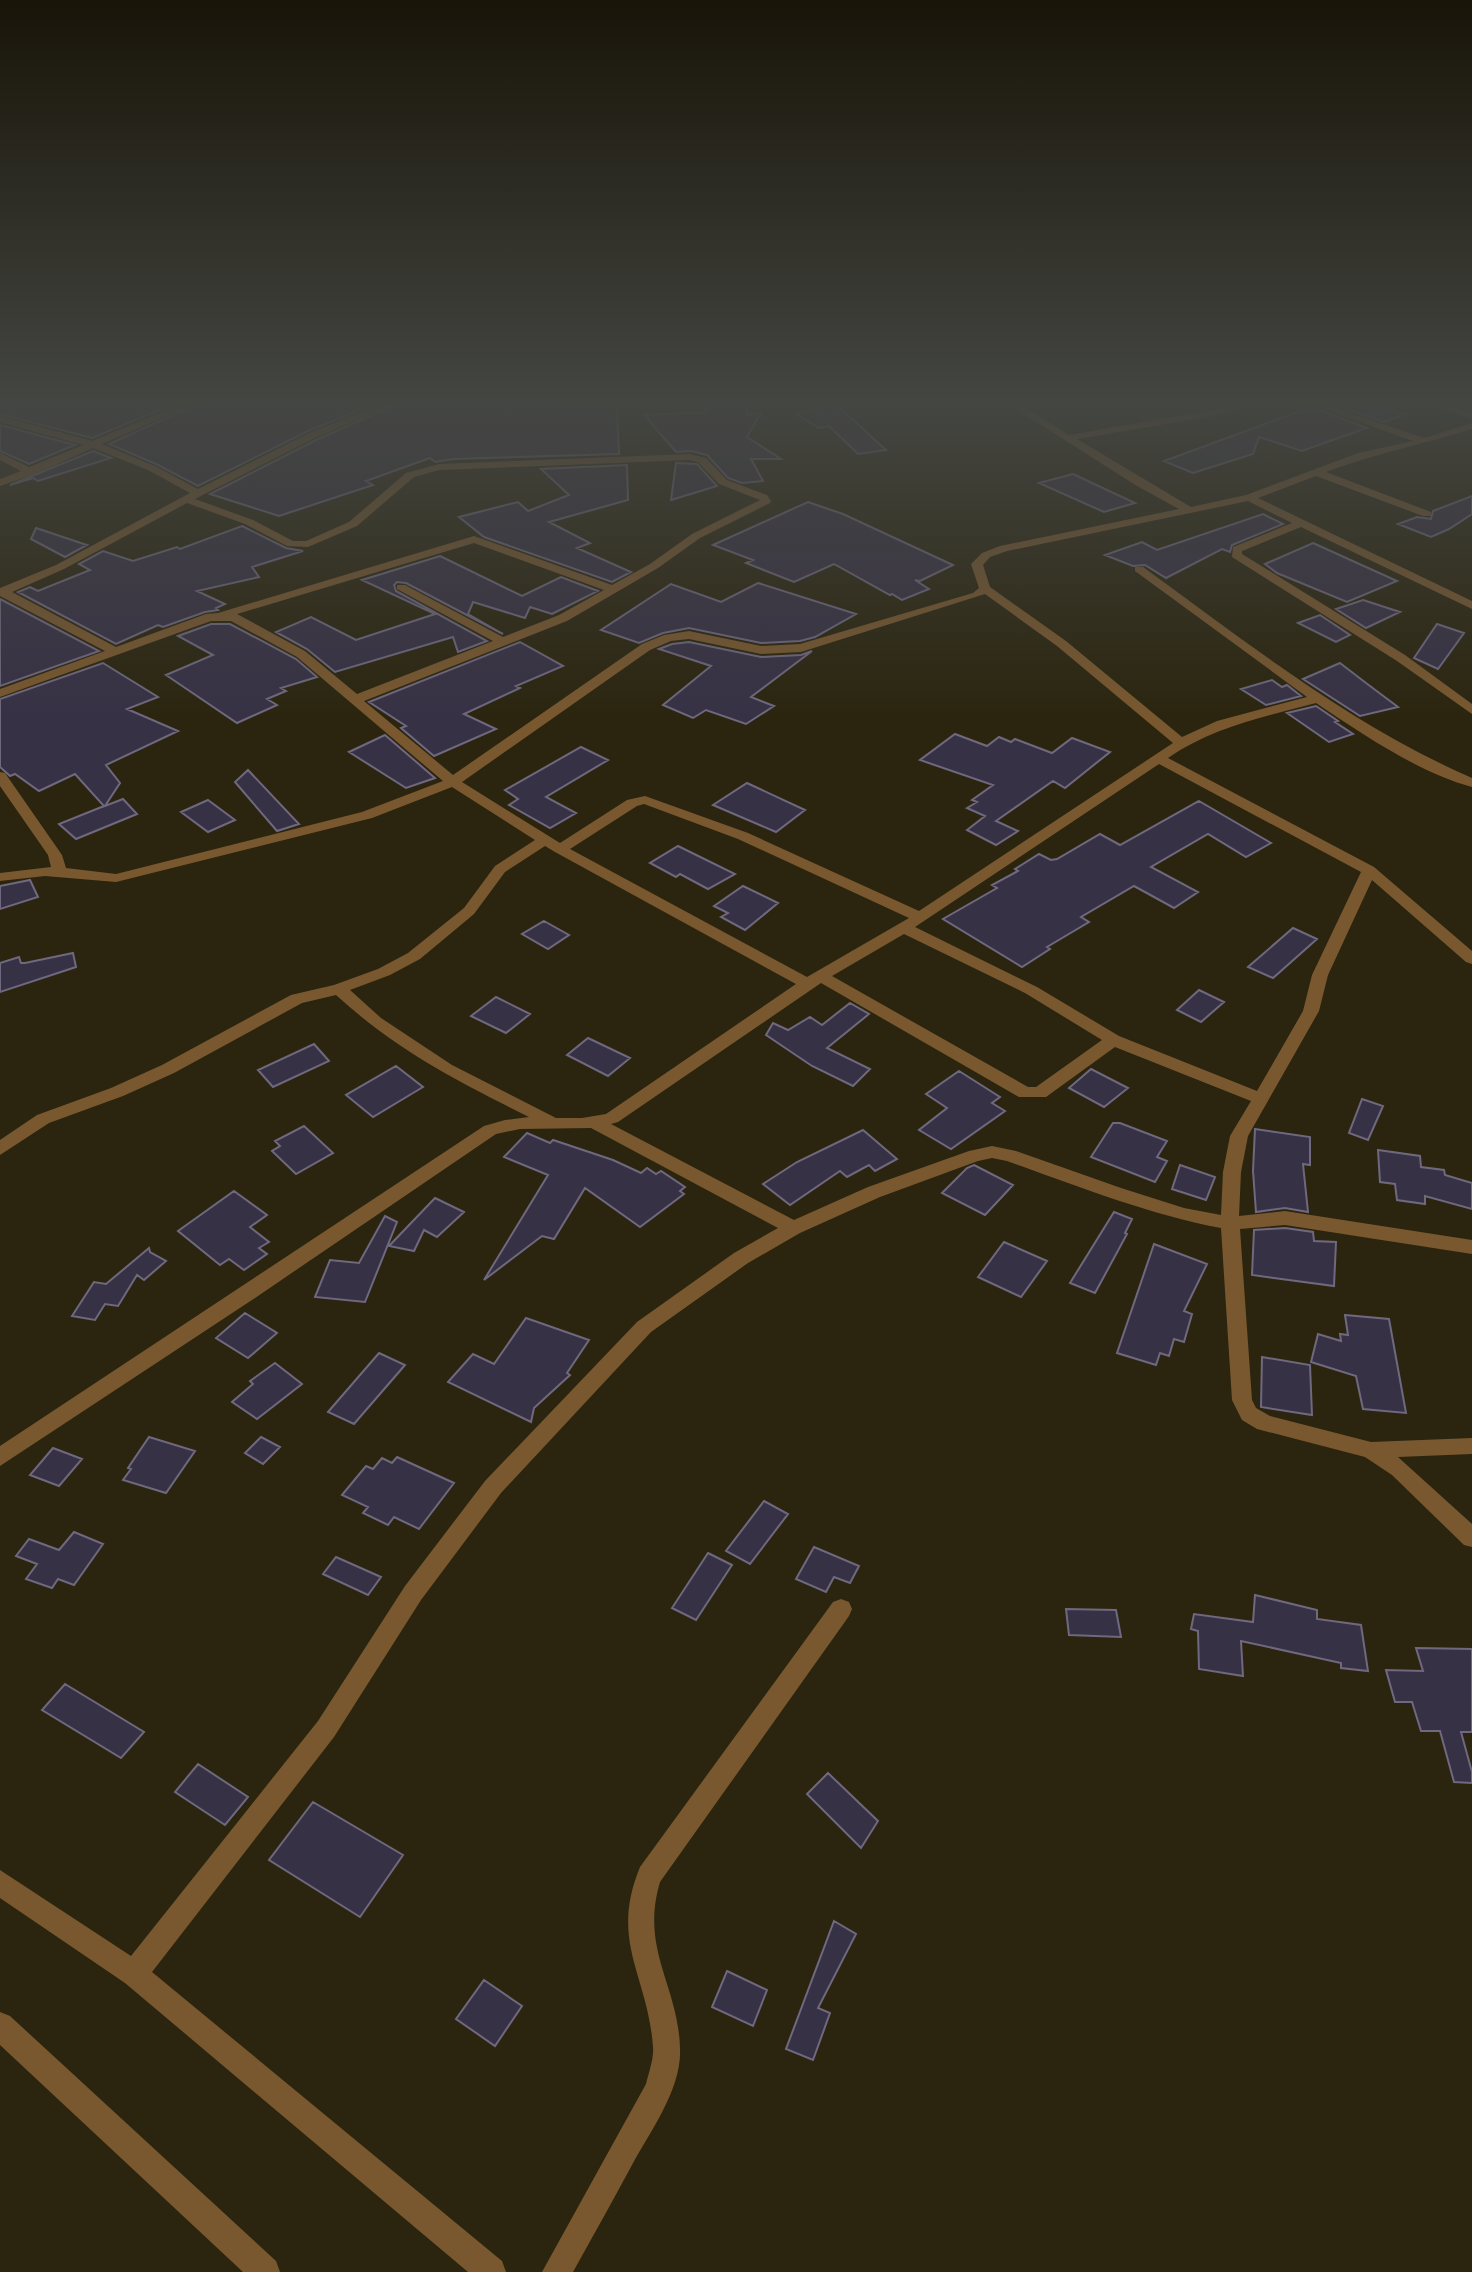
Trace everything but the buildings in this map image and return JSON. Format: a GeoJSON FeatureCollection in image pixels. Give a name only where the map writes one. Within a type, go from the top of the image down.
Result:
{"type":"FeatureCollection","features":[{"type":"Feature","properties":{"kind":"street"},"geometry":{"type":"LineString","coordinates":[[1,592],[60,567],[173,506]]}},
{"type":"Feature","properties":{"kind":"street"},"geometry":{"type":"LineString","coordinates":[[205,506],[249,522],[298,545],[307,544],[353,524],[374,506]]}},
{"type":"Feature","properties":{"kind":"street"},"geometry":{"type":"LineString","coordinates":[[355,700],[562,618],[654,566],[696,536],[756,506]]}},
{"type":"Feature","properties":{"kind":"street"},"geometry":{"type":"LineString","coordinates":[[1183,506],[1191,511]]}},
{"type":"Feature","properties":{"kind":"street"},"geometry":{"type":"LineString","coordinates":[[1181,743],[1085,659],[1027,615],[985,589],[977,564],[986,555],[1004,548],[1213,506]]}},
{"type":"Feature","properties":{"kind":"street"},"geometry":{"type":"LineString","coordinates":[[1264,506],[1472,604]]}},
{"type":"Feature","properties":{"kind":"street"},"geometry":{"type":"LineString","coordinates":[[1406,506],[1427,514]]}},
{"type":"Feature","properties":{"kind":"street"},"geometry":{"type":"LineString","coordinates":[[1299,524],[1237,549],[1236,555],[1401,658],[1472,710]]}},
{"type":"Feature","properties":{"kind":"street"},"geometry":{"type":"LineString","coordinates":[[0,693],[211,617],[474,539],[612,589]]}},
{"type":"Feature","properties":{"kind":"street"},"geometry":{"type":"LineString","coordinates":[[1139,569],[1319,698],[1400,750],[1472,783]]}},
{"type":"Feature","properties":{"kind":"street"},"geometry":{"type":"LineString","coordinates":[[401,587],[503,642]]}},
{"type":"Feature","properties":{"kind":"street"},"geometry":{"type":"LineString","coordinates":[[0,877],[33,872],[60,872],[94,878],[135,873],[367,815],[453,782],[646,647],[660,640],[689,635],[761,650],[801,648],[977,596],[985,589]]}},
{"type":"Feature","properties":{"kind":"street"},"geometry":{"type":"LineString","coordinates":[[1,592],[116,652]]}},
{"type":"Feature","properties":{"kind":"street"},"geometry":{"type":"LineString","coordinates":[[223,615],[233,617],[301,654],[453,782],[560,849],[1026,1093],[1040,1093],[1113,1040]]}},
{"type":"Feature","properties":{"kind":"street"},"geometry":{"type":"LineString","coordinates":[[597,1124],[612,1118],[814,980],[904,928],[1181,743],[1222,724],[1319,698]]}},
{"type":"Feature","properties":{"kind":"street"},"geometry":{"type":"LineString","coordinates":[[1159,758],[1369,870],[1472,959]]}},
{"type":"Feature","properties":{"kind":"street"},"geometry":{"type":"LineString","coordinates":[[0,776],[55,855],[60,872]]}},
{"type":"Feature","properties":{"kind":"street"},"geometry":{"type":"LineString","coordinates":[[560,849],[632,803],[645,800],[743,835],[920,917]]}},
{"type":"Feature","properties":{"kind":"street"},"geometry":{"type":"LineString","coordinates":[[0,1149],[43,1119],[117,1092],[168,1069],[298,999],[339,989],[384,972],[414,956],[469,911],[500,869],[519,854],[545,840]]}},
{"type":"Feature","properties":{"kind":"street"},"geometry":{"type":"LineString","coordinates":[[1369,870],[1320,975],[1311,1011],[1239,1136],[1232,1172],[1230,1223],[1242,1399],[1249,1414],[1264,1423],[1371,1450],[1472,1447]]}},
{"type":"Feature","properties":{"kind":"street"},"geometry":{"type":"LineString","coordinates":[[904,928],[1031,990],[1113,1040],[1259,1098]]}},
{"type":"Feature","properties":{"kind":"street"},"geometry":{"type":"LineString","coordinates":[[339,989],[375,1022],[446,1069],[552,1121]]}},
{"type":"Feature","properties":{"kind":"street"},"geometry":{"type":"LineString","coordinates":[[0,1457],[119,1375],[245,1295],[490,1130],[516,1123],[552,1121],[597,1124],[793,1228]]}},
{"type":"Feature","properties":{"kind":"street"},"geometry":{"type":"LineString","coordinates":[[134,1974],[326,1729],[413,1593],[493,1487],[644,1327],[741,1258],[793,1228],[874,1192],[975,1155],[992,1152],[1010,1154],[1115,1193],[1182,1214],[1230,1223],[1284,1218],[1472,1247]]}},
{"type":"Feature","properties":{"kind":"street"},"geometry":{"type":"LineString","coordinates":[[1371,1450],[1399,1469],[1472,1538]]}},
{"type":"Feature","properties":{"kind":"street"},"geometry":{"type":"LineString","coordinates":[[557,2272],[659,2088],[667,2050],[662,2012],[640,1938],[640,1906],[649,1876],[841,1609]]}},
{"type":"Feature","properties":{"kind":"street"},"geometry":{"type":"LineString","coordinates":[[0,1883],[134,1974],[491,2272]]}},
{"type":"Feature","properties":{"kind":"street"},"geometry":{"type":"LineString","coordinates":[[0,2026],[265,2272]]}}]}
